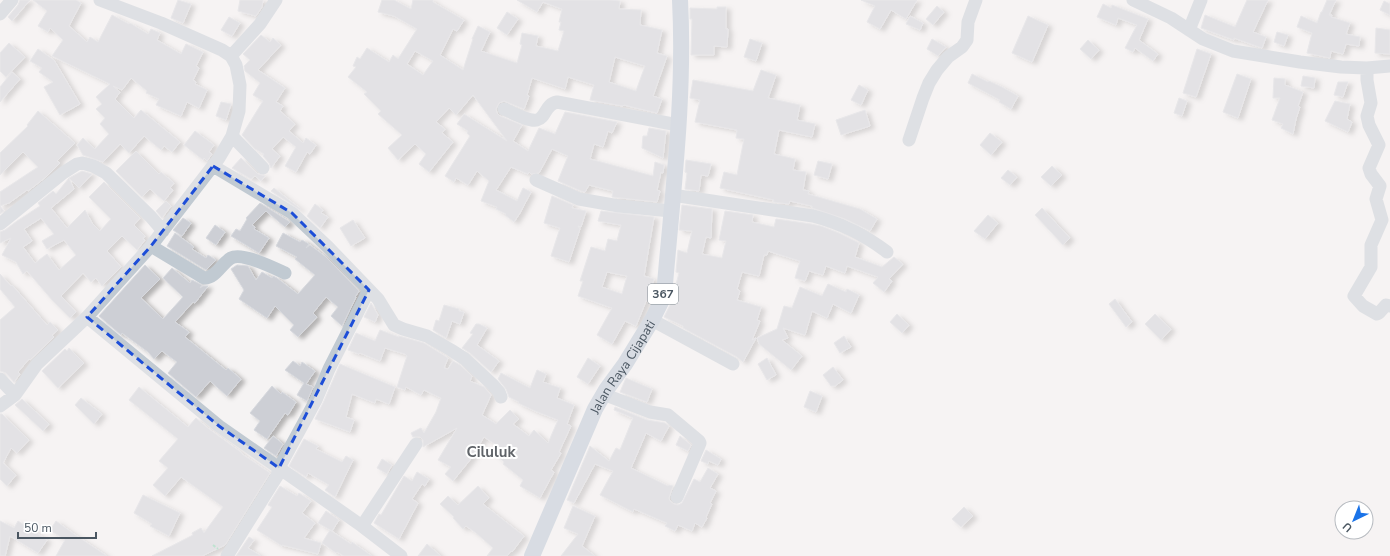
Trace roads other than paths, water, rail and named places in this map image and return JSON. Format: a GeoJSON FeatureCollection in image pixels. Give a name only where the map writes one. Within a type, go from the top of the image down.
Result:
{"type":"FeatureCollection","features":[{"type":"Feature","properties":{"kind":"main road","name":"Jalan Raya Cijapati"},"geometry":{"type":"LineString","coordinates":[[532,556],[586,427],[603,394],[625,364],[652,320],[660,302],[665,284],[681,73],[680,0]]}},
{"type":"Feature","properties":{"kind":"street"},"geometry":{"type":"LineString","coordinates":[[0,14],[12,0]]}},
{"type":"Feature","properties":{"kind":"street"},"geometry":{"type":"LineString","coordinates":[[0,406],[15,394],[37,364],[87,317],[163,232],[213,166],[232,136],[239,111],[240,85],[236,65],[231,56],[222,50],[161,23],[100,0]]}},
{"type":"Feature","properties":{"kind":"street"},"geometry":{"type":"LineString","coordinates":[[231,56],[260,24],[276,0]]}},
{"type":"Feature","properties":{"kind":"street"},"geometry":{"type":"LineString","coordinates":[[909,140],[929,83],[937,70],[948,57],[962,47],[967,40],[970,13],[976,0]]}},
{"type":"Feature","properties":{"kind":"street"},"geometry":{"type":"LineString","coordinates":[[1133,0],[1171,18],[1203,39],[1233,51],[1341,67],[1366,68],[1390,66]]}},
{"type":"Feature","properties":{"kind":"street"},"geometry":{"type":"LineString","coordinates":[[1189,30],[1201,0]]}},
{"type":"Feature","properties":{"kind":"street"},"geometry":{"type":"LineString","coordinates":[[1366,68],[1371,103],[1367,116],[1369,125],[1379,145],[1369,168],[1371,174],[1380,186],[1376,199],[1382,220],[1371,245],[1371,267],[1354,296],[1363,306],[1377,314],[1386,305],[1390,306]]}},
{"type":"Feature","properties":{"kind":"street"},"geometry":{"type":"LineString","coordinates":[[504,109],[528,119],[537,120],[541,118],[551,104],[557,102],[678,125]]}},
{"type":"Feature","properties":{"kind":"street"},"geometry":{"type":"LineString","coordinates":[[232,136],[263,168]]}},
{"type":"Feature","properties":{"kind":"street"},"geometry":{"type":"LineString","coordinates":[[0,224],[63,173],[77,164],[82,164],[93,166],[106,173],[151,217],[163,232]]}},
{"type":"Feature","properties":{"kind":"street"},"geometry":{"type":"LineString","coordinates":[[213,166],[292,213],[328,247],[381,302],[394,325],[427,336],[452,350],[493,385],[501,397]]}},
{"type":"Feature","properties":{"kind":"street"},"geometry":{"type":"LineString","coordinates":[[536,180],[579,199],[619,206],[671,211]]}},
{"type":"Feature","properties":{"kind":"street"},"geometry":{"type":"LineString","coordinates":[[672,195],[831,220],[874,242],[887,252]]}},
{"type":"Feature","properties":{"kind":"street"},"geometry":{"type":"LineString","coordinates":[[151,246],[204,278],[211,276],[230,258],[238,256],[263,262],[285,274]]}},
{"type":"Feature","properties":{"kind":"street"},"geometry":{"type":"LineString","coordinates":[[227,556],[277,476],[279,468],[316,400],[329,369],[369,290]]}},
{"type":"Feature","properties":{"kind":"street"},"geometry":{"type":"LineString","coordinates":[[87,317],[219,426],[362,526],[401,556]]}},
{"type":"Feature","properties":{"kind":"street"},"geometry":{"type":"LineString","coordinates":[[652,320],[733,364]]}},
{"type":"Feature","properties":{"kind":"street"},"geometry":{"type":"LineString","coordinates":[[0,379],[15,394]]}},
{"type":"Feature","properties":{"kind":"street"},"geometry":{"type":"LineString","coordinates":[[603,394],[650,412],[668,415],[699,441],[700,443],[677,497]]}},
{"type":"Feature","properties":{"kind":"street"},"geometry":{"type":"LineString","coordinates":[[362,526],[416,444]]}},
{"type":"Feature","properties":{"kind":"district","name":"Ciluluk"},"geometry":{"type":"Point","coordinates":[491,452]}}]}
